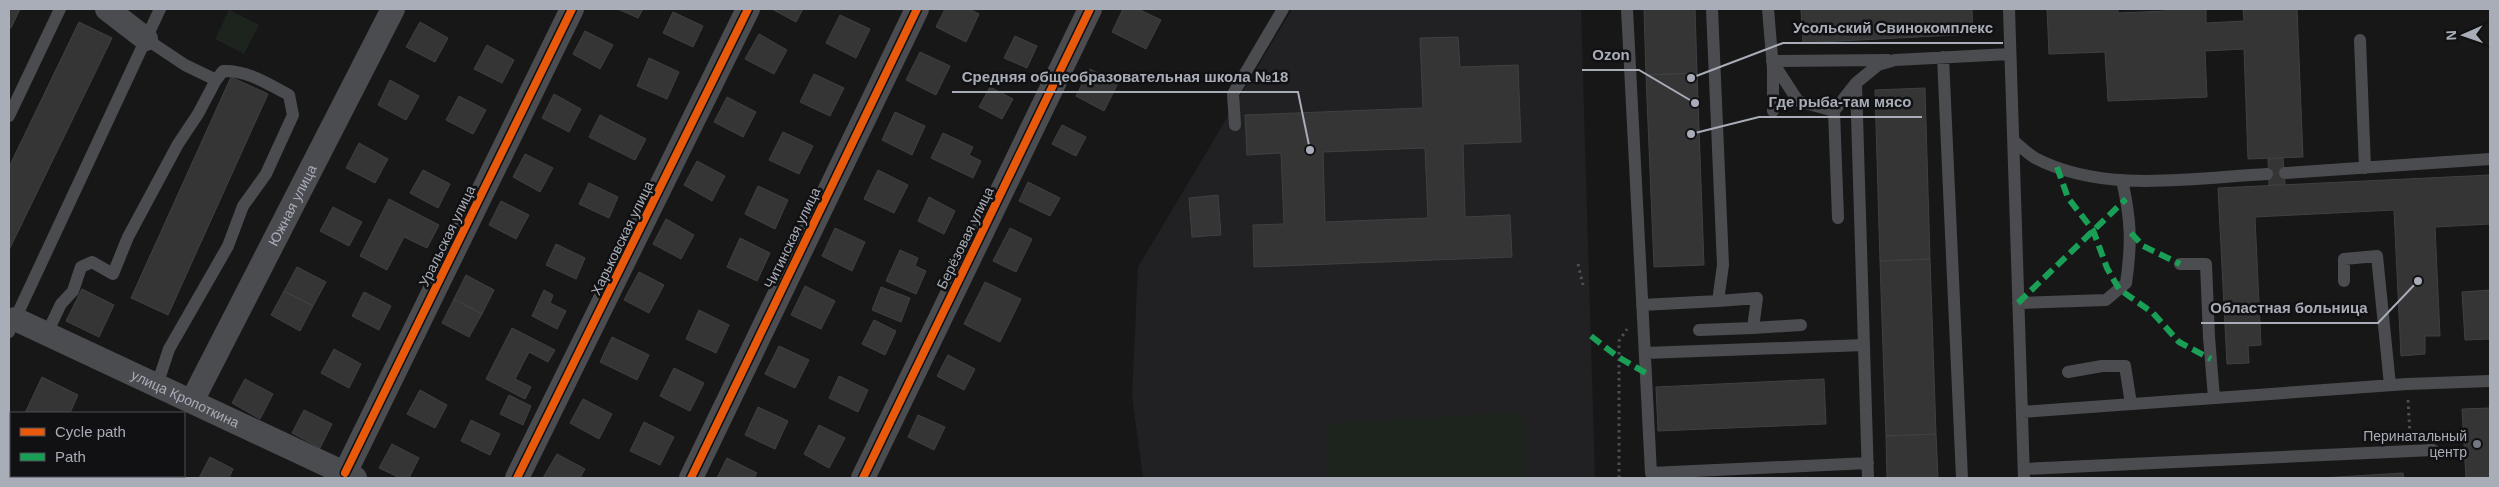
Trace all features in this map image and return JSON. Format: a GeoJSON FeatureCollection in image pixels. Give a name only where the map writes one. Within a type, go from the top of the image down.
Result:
{"type":"FeatureCollection","features":[{"type":"Feature","properties":{"kind":"street"},"geometry":{"type":"LineString","coordinates":[[107,9],[146,39]]}},
{"type":"Feature","properties":{"kind":"street","name":"Южная улица"},"geometry":{"type":"LineString","coordinates":[[192,401],[393,9]]}},
{"type":"Feature","properties":{"kind":"street","name":"Уральская улица"},"geometry":{"type":"LineString","coordinates":[[350,476],[572,9]]}},
{"type":"Feature","properties":{"kind":"street","name":"Харьковская улица"},"geometry":{"type":"LineString","coordinates":[[517,478],[748,9]]}},
{"type":"Feature","properties":{"kind":"street","name":"Читинская улица"},"geometry":{"type":"LineString","coordinates":[[691,478],[917,9]]}},
{"type":"Feature","properties":{"kind":"street","name":"Берёзовая улица"},"geometry":{"type":"LineString","coordinates":[[863,478],[1090,9]]}},
{"type":"Feature","properties":{"kind":"street","name":"улица Кропоткина"},"geometry":{"type":"LineString","coordinates":[[12,325],[47,334],[350,476]]}},
{"type":"Feature","properties":{"kind":"lane"},"geometry":{"type":"LineString","coordinates":[[9,116],[60,9]]}},
{"type":"Feature","properties":{"kind":"lane"},"geometry":{"type":"LineString","coordinates":[[12,325],[160,9]]}},
{"type":"Feature","properties":{"kind":"lane"},"geometry":{"type":"LineString","coordinates":[[1235,125],[1234,94],[1283,9]]}},
{"type":"Feature","properties":{"kind":"lane"},"geometry":{"type":"LineString","coordinates":[[1627,9],[1651,473],[1868,463]]}},
{"type":"Feature","properties":{"kind":"lane"},"geometry":{"type":"LineString","coordinates":[[1712,9],[1723,255],[1718,301]]}},
{"type":"Feature","properties":{"kind":"lane"},"geometry":{"type":"LineString","coordinates":[[1768,9],[1772,61],[1772,111]]}},
{"type":"Feature","properties":{"kind":"lane"},"geometry":{"type":"LineString","coordinates":[[2009,9],[2024,474],[2433,450]]}},
{"type":"Feature","properties":{"kind":"lane"},"geometry":{"type":"LineString","coordinates":[[146,39],[186,66],[216,80]]}},
{"type":"Feature","properties":{"kind":"lane"},"geometry":{"type":"LineString","coordinates":[[2360,40],[2365,168]]}},
{"type":"Feature","properties":{"kind":"lane"},"geometry":{"type":"LineString","coordinates":[[1772,61],[1895,60],[2010,54]]}},
{"type":"Feature","properties":{"kind":"lane"},"geometry":{"type":"LineString","coordinates":[[1943,57],[1962,478]]}},
{"type":"Feature","properties":{"kind":"lane"},"geometry":{"type":"LineString","coordinates":[[1838,218],[1834,111],[1856,83],[1878,65],[1895,60]]}},
{"type":"Feature","properties":{"kind":"lane"},"geometry":{"type":"LineString","coordinates":[[1772,61],[1798,101],[1834,111]]}},
{"type":"Feature","properties":{"kind":"lane"},"geometry":{"type":"LineString","coordinates":[[47,334],[61,304],[73,291],[81,266],[92,262],[112,274],[128,237],[154,193],[178,144],[198,114],[216,80],[223,71],[238,70],[289,95],[293,115],[266,174],[243,206],[228,246],[168,349],[157,384]]}},
{"type":"Feature","properties":{"kind":"lane"},"geometry":{"type":"LineString","coordinates":[[1856,83],[1868,478]]}},
{"type":"Feature","properties":{"kind":"lane"},"geometry":{"type":"LineString","coordinates":[[2014,141],[2034,157],[2057,167],[2102,180],[2267,174]]}},
{"type":"Feature","properties":{"kind":"lane"},"geometry":{"type":"LineString","coordinates":[[2285,173],[2490,159]]}},
{"type":"Feature","properties":{"kind":"lane"},"geometry":{"type":"LineString","coordinates":[[2018,304],[2106,300],[2126,283],[2131,244],[2129,210],[2122,180]]}},
{"type":"Feature","properties":{"kind":"lane"},"geometry":{"type":"LineString","coordinates":[[2344,281],[2344,259],[2377,256],[2390,385]]}},
{"type":"Feature","properties":{"kind":"lane"},"geometry":{"type":"LineString","coordinates":[[2180,264],[2206,264],[2214,398]]}},
{"type":"Feature","properties":{"kind":"lane"},"geometry":{"type":"LineString","coordinates":[[1642,305],[1756,298],[1753,328]]}},
{"type":"Feature","properties":{"kind":"lane"},"geometry":{"type":"LineString","coordinates":[[1699,330],[1801,325]]}},
{"type":"Feature","properties":{"kind":"lane"},"geometry":{"type":"LineString","coordinates":[[1645,353],[1864,345]]}},
{"type":"Feature","properties":{"kind":"lane"},"geometry":{"type":"LineString","coordinates":[[2068,372],[2102,366],[2125,366],[2131,404]]}},
{"type":"Feature","properties":{"kind":"lane"},"geometry":{"type":"LineString","coordinates":[[2022,412],[2390,385],[2490,380]]}},
{"type":"Feature","properties":{"kind":"path"},"geometry":{"type":"LineString","coordinates":[[1578,264],[1583,285]]}},
{"type":"Feature","properties":{"kind":"path"},"geometry":{"type":"LineString","coordinates":[[1619,478],[1618,342],[1642,305]]}},
{"type":"Feature","properties":{"kind":"path"},"geometry":{"type":"LineString","coordinates":[[2407,384],[2410,450]]}},
{"type":"Feature","properties":{"kind":"shaded area"},"geometry":{"type":"Polygon","coordinates":[[[1292,9],[1581,9],[1595,478],[1143,478],[1132,396],[1138,267],[1292,9]]]}},
{"type":"Feature","properties":{"kind":"shaded area"},"geometry":{"type":"Polygon","coordinates":[[[229,10],[259,25],[244,54],[215,39],[229,10]]]}},
{"type":"Feature","properties":{"kind":"shaded area"},"geometry":{"type":"Polygon","coordinates":[[[1522,412],[1525,478],[1327,478],[1325,424],[1522,412]]]}},
{"type":"Feature","properties":{"kind":"building"},"geometry":{"type":"Polygon","coordinates":[[[9,9],[20,9],[11,28],[9,28],[9,9]]]}},
{"type":"Feature","properties":{"kind":"building"},"geometry":{"type":"Polygon","coordinates":[[[618,9],[643,9],[638,18],[618,9]]]}},
{"type":"Feature","properties":{"kind":"building"},"geometry":{"type":"Polygon","coordinates":[[[772,9],[803,9],[796,22],[772,9]]]}},
{"type":"Feature","properties":{"kind":"building"},"geometry":{"type":"Polygon","coordinates":[[[945,9],[969,9],[979,14],[966,42],[936,27],[945,9]]]}},
{"type":"Feature","properties":{"kind":"building"},"geometry":{"type":"Polygon","coordinates":[[[1123,9],[1138,9],[1161,20],[1146,49],[1112,32],[1123,9]]]}},
{"type":"Feature","properties":{"kind":"building"},"geometry":{"type":"Polygon","coordinates":[[[1644,9],[1695,9],[1697,73],[1646,75],[1644,9]]]}},
{"type":"Feature","properties":{"kind":"building"},"geometry":{"type":"Polygon","coordinates":[[[1801,9],[1972,9],[1973,34],[1803,43],[1801,9]]]}},
{"type":"Feature","properties":{"kind":"building"},"geometry":{"type":"Polygon","coordinates":[[[2047,9],[2118,9],[2118,13],[2166,11],[2166,9],[2206,9],[2206,23],[2244,21],[2243,9],[2297,9],[2303,157],[2248,159],[2244,49],[2205,51],[2207,97],[2108,101],[2105,52],[2049,54],[2047,9]]]}},
{"type":"Feature","properties":{"kind":"building"},"geometry":{"type":"Polygon","coordinates":[[[673,12],[703,26],[693,47],[663,33],[673,12]]]}},
{"type":"Feature","properties":{"kind":"building"},"geometry":{"type":"Polygon","coordinates":[[[840,15],[870,29],[856,58],[826,43],[840,15]]]}},
{"type":"Feature","properties":{"kind":"building"},"geometry":{"type":"Polygon","coordinates":[[[79,22],[112,38],[9,250],[9,167],[79,22]]]}},
{"type":"Feature","properties":{"kind":"building"},"geometry":{"type":"Polygon","coordinates":[[[420,22],[448,38],[435,62],[406,47],[420,22]]]}},
{"type":"Feature","properties":{"kind":"building"},"geometry":{"type":"Polygon","coordinates":[[[585,31],[613,45],[600,69],[573,54],[585,31]]]}},
{"type":"Feature","properties":{"kind":"building"},"geometry":{"type":"Polygon","coordinates":[[[759,34],[787,50],[774,74],[745,59],[759,34]]]}},
{"type":"Feature","properties":{"kind":"building"},"geometry":{"type":"Polygon","coordinates":[[[1015,36],[1037,46],[1027,68],[1004,58],[1015,36]]]}},
{"type":"Feature","properties":{"kind":"building"},"geometry":{"type":"Polygon","coordinates":[[[1458,37],[1460,67],[1518,65],[1521,142],[1463,144],[1465,217],[1510,215],[1512,257],[1254,267],[1253,225],[1284,224],[1281,153],[1247,155],[1245,115],[1423,108],[1420,38],[1458,37]],[[1425,148],[1323,152],[1325,222],[1428,218],[1425,148]]]}},
{"type":"Feature","properties":{"kind":"building"},"geometry":{"type":"Polygon","coordinates":[[[487,45],[514,60],[502,83],[474,69],[487,45]]]}},
{"type":"Feature","properties":{"kind":"building"},"geometry":{"type":"Polygon","coordinates":[[[920,52],[950,66],[936,95],[906,80],[920,52]]]}},
{"type":"Feature","properties":{"kind":"building"},"geometry":{"type":"Polygon","coordinates":[[[649,58],[679,72],[667,99],[637,86],[649,58]]]}},
{"type":"Feature","properties":{"kind":"building"},"geometry":{"type":"Polygon","coordinates":[[[1090,69],[1118,83],[1104,111],[1076,96],[1090,69]]]}},
{"type":"Feature","properties":{"kind":"building"},"geometry":{"type":"Polygon","coordinates":[[[1697,73],[1704,265],[1654,267],[1646,75],[1697,73]]]}},
{"type":"Feature","properties":{"kind":"building"},"geometry":{"type":"Polygon","coordinates":[[[814,74],[844,88],[830,116],[800,102],[814,74]]]}},
{"type":"Feature","properties":{"kind":"building"},"geometry":{"type":"Polygon","coordinates":[[[231,77],[268,94],[168,315],[131,298],[231,77]]]}},
{"type":"Feature","properties":{"kind":"building"},"geometry":{"type":"Polygon","coordinates":[[[390,80],[419,96],[406,120],[378,105],[390,80]]]}},
{"type":"Feature","properties":{"kind":"building"},"geometry":{"type":"Polygon","coordinates":[[[990,87],[1013,99],[1002,119],[979,107],[990,87]]]}},
{"type":"Feature","properties":{"kind":"building"},"geometry":{"type":"Polygon","coordinates":[[[1925,88],[1930,259],[1880,261],[1875,90],[1925,88]]]}},
{"type":"Feature","properties":{"kind":"building"},"geometry":{"type":"Polygon","coordinates":[[[554,94],[581,109],[569,132],[542,118],[554,94]]]}},
{"type":"Feature","properties":{"kind":"building"},"geometry":{"type":"Polygon","coordinates":[[[459,96],[486,110],[473,134],[446,120],[459,96]]]}},
{"type":"Feature","properties":{"kind":"building"},"geometry":{"type":"Polygon","coordinates":[[[727,97],[756,112],[743,137],[714,122],[727,97]]]}},
{"type":"Feature","properties":{"kind":"building"},"geometry":{"type":"Polygon","coordinates":[[[895,112],[925,126],[912,155],[882,140],[895,112]]]}},
{"type":"Feature","properties":{"kind":"building"},"geometry":{"type":"Polygon","coordinates":[[[600,115],[646,139],[635,160],[589,137],[600,115]]]}},
{"type":"Feature","properties":{"kind":"building"},"geometry":{"type":"Polygon","coordinates":[[[1062,125],[1086,137],[1076,156],[1052,144],[1062,125]]]}},
{"type":"Feature","properties":{"kind":"building"},"geometry":{"type":"Polygon","coordinates":[[[783,132],[813,146],[799,174],[769,160],[783,132]]]}},
{"type":"Feature","properties":{"kind":"building"},"geometry":{"type":"Polygon","coordinates":[[[943,133],[973,147],[969,155],[981,161],[973,178],[931,158],[943,133]]]}},
{"type":"Feature","properties":{"kind":"building"},"geometry":{"type":"Polygon","coordinates":[[[359,143],[388,159],[375,183],[346,168],[359,143]]]}},
{"type":"Feature","properties":{"kind":"building"},"geometry":{"type":"Polygon","coordinates":[[[525,154],[553,168],[540,192],[513,177],[525,154]]]}},
{"type":"Feature","properties":{"kind":"building"},"geometry":{"type":"Polygon","coordinates":[[[2283,158],[2285,184],[2269,185],[2268,159],[2283,158]]]}},
{"type":"Feature","properties":{"kind":"building"},"geometry":{"type":"Polygon","coordinates":[[[697,161],[725,176],[712,201],[684,185],[697,161]]]}},
{"type":"Feature","properties":{"kind":"building"},"geometry":{"type":"Polygon","coordinates":[[[423,170],[450,184],[438,208],[410,193],[423,170]]]}},
{"type":"Feature","properties":{"kind":"building"},"geometry":{"type":"Polygon","coordinates":[[[878,170],[908,185],[894,213],[864,199],[878,170]]]}},
{"type":"Feature","properties":{"kind":"building"},"geometry":{"type":"Polygon","coordinates":[[[2490,175],[2490,224],[2435,227],[2440,336],[2425,336],[2425,354],[2401,356],[2394,210],[2255,217],[2261,345],[2248,346],[2249,363],[2227,364],[2218,188],[2490,175]]]}},
{"type":"Feature","properties":{"kind":"building"},"geometry":{"type":"Polygon","coordinates":[[[1028,182],[1060,198],[1050,216],[1019,201],[1028,182]]]}},
{"type":"Feature","properties":{"kind":"building"},"geometry":{"type":"Polygon","coordinates":[[[589,183],[618,197],[609,218],[579,204],[589,183]]]}},
{"type":"Feature","properties":{"kind":"building"},"geometry":{"type":"Polygon","coordinates":[[[758,186],[788,200],[775,229],[745,214],[758,186]]]}},
{"type":"Feature","properties":{"kind":"building"},"geometry":{"type":"Polygon","coordinates":[[[1218,195],[1221,235],[1192,237],[1189,198],[1218,195]]]}},
{"type":"Feature","properties":{"kind":"building"},"geometry":{"type":"Polygon","coordinates":[[[929,197],[955,211],[944,234],[918,221],[929,197]]]}},
{"type":"Feature","properties":{"kind":"building"},"geometry":{"type":"Polygon","coordinates":[[[389,199],[439,225],[427,248],[404,237],[387,270],[360,256],[389,199]]]}},
{"type":"Feature","properties":{"kind":"building"},"geometry":{"type":"Polygon","coordinates":[[[501,201],[529,215],[516,239],[489,225],[501,201]]]}},
{"type":"Feature","properties":{"kind":"building"},"geometry":{"type":"Polygon","coordinates":[[[333,207],[362,222],[349,246],[320,231],[333,207]]]}},
{"type":"Feature","properties":{"kind":"building"},"geometry":{"type":"Polygon","coordinates":[[[666,219],[694,235],[681,259],[653,244],[666,219]]]}},
{"type":"Feature","properties":{"kind":"building"},"geometry":{"type":"Polygon","coordinates":[[[835,228],[865,242],[852,271],[822,256],[835,228]]]}},
{"type":"Feature","properties":{"kind":"building"},"geometry":{"type":"Polygon","coordinates":[[[1010,228],[1032,239],[1016,272],[993,261],[1010,228]]]}},
{"type":"Feature","properties":{"kind":"building"},"geometry":{"type":"Polygon","coordinates":[[[740,238],[770,253],[757,281],[727,267],[740,238]]]}},
{"type":"Feature","properties":{"kind":"building"},"geometry":{"type":"Polygon","coordinates":[[[556,244],[585,258],[576,279],[546,265],[556,244]]]}},
{"type":"Feature","properties":{"kind":"building"},"geometry":{"type":"Polygon","coordinates":[[[900,250],[918,258],[915,266],[926,271],[916,294],[886,281],[900,250]]]}},
{"type":"Feature","properties":{"kind":"building"},"geometry":{"type":"Polygon","coordinates":[[[1930,259],[1936,434],[1886,436],[1880,261],[1930,259]]]}},
{"type":"Feature","properties":{"kind":"building"},"geometry":{"type":"Polygon","coordinates":[[[297,267],[326,282],[313,306],[284,291],[297,267]]]}},
{"type":"Feature","properties":{"kind":"building"},"geometry":{"type":"Polygon","coordinates":[[[639,272],[664,285],[649,313],[624,300],[639,272]]]}},
{"type":"Feature","properties":{"kind":"building"},"geometry":{"type":"Polygon","coordinates":[[[466,275],[494,290],[482,314],[454,299],[466,275]]]}},
{"type":"Feature","properties":{"kind":"building"},"geometry":{"type":"Polygon","coordinates":[[[985,282],[1021,299],[1000,342],[964,324],[985,282]]]}},
{"type":"Feature","properties":{"kind":"building"},"geometry":{"type":"Polygon","coordinates":[[[805,286],[835,301],[821,329],[791,315],[805,286]]]}},
{"type":"Feature","properties":{"kind":"building"},"geometry":{"type":"Polygon","coordinates":[[[881,287],[910,298],[901,322],[872,310],[881,287]]]}},
{"type":"Feature","properties":{"kind":"building"},"geometry":{"type":"Polygon","coordinates":[[[82,289],[114,305],[99,337],[66,321],[82,289]]]}},
{"type":"Feature","properties":{"kind":"building"},"geometry":{"type":"Polygon","coordinates":[[[544,290],[553,295],[550,303],[566,311],[557,329],[532,316],[544,290]]]}},
{"type":"Feature","properties":{"kind":"building"},"geometry":{"type":"Polygon","coordinates":[[[2490,290],[2490,339],[2465,340],[2462,292],[2490,290]]]}},
{"type":"Feature","properties":{"kind":"building"},"geometry":{"type":"Polygon","coordinates":[[[284,291],[313,306],[300,331],[271,315],[284,291]]]}},
{"type":"Feature","properties":{"kind":"building"},"geometry":{"type":"Polygon","coordinates":[[[364,292],[391,306],[379,330],[352,316],[364,292]]]}},
{"type":"Feature","properties":{"kind":"building"},"geometry":{"type":"Polygon","coordinates":[[[454,299],[482,314],[469,337],[442,323],[454,299]]]}},
{"type":"Feature","properties":{"kind":"building"},"geometry":{"type":"Polygon","coordinates":[[[699,310],[729,325],[716,353],[686,339],[699,310]]]}},
{"type":"Feature","properties":{"kind":"building"},"geometry":{"type":"Polygon","coordinates":[[[874,320],[896,331],[885,355],[862,344],[874,320]]]}},
{"type":"Feature","properties":{"kind":"building"},"geometry":{"type":"Polygon","coordinates":[[[512,328],[555,350],[548,362],[529,352],[515,379],[531,387],[525,399],[486,379],[512,328]]]}},
{"type":"Feature","properties":{"kind":"building"},"geometry":{"type":"Polygon","coordinates":[[[612,337],[649,355],[637,380],[600,362],[612,337]]]}},
{"type":"Feature","properties":{"kind":"building"},"geometry":{"type":"Polygon","coordinates":[[[779,346],[809,360],[795,388],[765,374],[779,346]]]}},
{"type":"Feature","properties":{"kind":"building"},"geometry":{"type":"Polygon","coordinates":[[[334,349],[361,364],[349,388],[321,373],[334,349]]]}},
{"type":"Feature","properties":{"kind":"building"},"geometry":{"type":"Polygon","coordinates":[[[948,355],[975,369],[964,390],[937,376],[948,355]]]}},
{"type":"Feature","properties":{"kind":"building"},"geometry":{"type":"Polygon","coordinates":[[[674,368],[704,383],[690,411],[660,396],[674,368]]]}},
{"type":"Feature","properties":{"kind":"building"},"geometry":{"type":"Polygon","coordinates":[[[839,376],[868,390],[858,412],[829,398],[839,376]]]}},
{"type":"Feature","properties":{"kind":"building"},"geometry":{"type":"Polygon","coordinates":[[[42,377],[78,395],[70,412],[25,412],[42,377]]]}},
{"type":"Feature","properties":{"kind":"building"},"geometry":{"type":"Polygon","coordinates":[[[245,379],[273,394],[260,419],[232,403],[245,379]]]}},
{"type":"Feature","properties":{"kind":"building"},"geometry":{"type":"Polygon","coordinates":[[[1824,379],[1826,424],[1658,431],[1656,387],[1824,379]]]}},
{"type":"Feature","properties":{"kind":"building"},"geometry":{"type":"Polygon","coordinates":[[[420,390],[447,405],[435,428],[407,414],[420,390]]]}},
{"type":"Feature","properties":{"kind":"building"},"geometry":{"type":"Polygon","coordinates":[[[509,395],[531,406],[523,425],[500,414],[509,395]]]}},
{"type":"Feature","properties":{"kind":"building"},"geometry":{"type":"Polygon","coordinates":[[[583,399],[612,414],[599,439],[570,423],[583,399]]]}},
{"type":"Feature","properties":{"kind":"building"},"geometry":{"type":"Polygon","coordinates":[[[758,407],[788,421],[775,449],[745,435],[758,407]]]}},
{"type":"Feature","properties":{"kind":"building","name":"Перинатальный центр"},"geometry":{"type":"Polygon","coordinates":[[[2490,408],[2490,478],[2466,478],[2462,409],[2490,408]]]}},
{"type":"Feature","properties":{"kind":"building"},"geometry":{"type":"Polygon","coordinates":[[[304,410],[332,424],[320,448],[292,433],[304,410]]]}},
{"type":"Feature","properties":{"kind":"building"},"geometry":{"type":"Polygon","coordinates":[[[918,415],[945,427],[934,450],[908,437],[918,415]]]}},
{"type":"Feature","properties":{"kind":"building"},"geometry":{"type":"Polygon","coordinates":[[[471,420],[500,434],[490,455],[461,441],[471,420]]]}},
{"type":"Feature","properties":{"kind":"building"},"geometry":{"type":"Polygon","coordinates":[[[644,422],[674,437],[660,465],[630,451],[644,422]]]}},
{"type":"Feature","properties":{"kind":"building"},"geometry":{"type":"Polygon","coordinates":[[[819,425],[845,438],[829,468],[804,454],[819,425]]]}},
{"type":"Feature","properties":{"kind":"building"},"geometry":{"type":"Polygon","coordinates":[[[1936,434],[1938,478],[1887,478],[1886,436],[1936,434]]]}},
{"type":"Feature","properties":{"kind":"building"},"geometry":{"type":"Polygon","coordinates":[[[10,444],[10,477],[39,478],[9,478],[10,444]]]}},
{"type":"Feature","properties":{"kind":"building"},"geometry":{"type":"Polygon","coordinates":[[[392,444],[419,458],[409,478],[400,478],[379,468],[392,444]]]}},
{"type":"Feature","properties":{"kind":"building"},"geometry":{"type":"Polygon","coordinates":[[[557,454],[585,469],[580,478],[543,478],[557,454]]]}},
{"type":"Feature","properties":{"kind":"building"},"geometry":{"type":"Polygon","coordinates":[[[210,457],[233,469],[229,478],[199,478],[210,457]]]}},
{"type":"Feature","properties":{"kind":"building"},"geometry":{"type":"Polygon","coordinates":[[[727,458],[757,473],[754,478],[717,478],[727,458]]]}},
{"type":"Feature","properties":{"kind":"building","name":"Перинатальный центр"},"geometry":{"type":"Polygon","coordinates":[[[2403,473],[2404,478],[2321,478],[2403,473]]]}},
{"type":"Feature","properties":{"kind":"marked path"},"geometry":{"type":"LineString","coordinates":[[2057,167],[2068,198],[2093,230],[2107,268],[2119,289],[2153,313],[2179,342],[2211,359]]}},
{"type":"Feature","properties":{"kind":"marked path"},"geometry":{"type":"LineString","coordinates":[[2018,303],[2126,199]]}},
{"type":"Feature","properties":{"kind":"marked path"},"geometry":{"type":"LineString","coordinates":[[2131,233],[2143,246],[2180,264]]}},
{"type":"Feature","properties":{"kind":"marked path"},"geometry":{"type":"LineString","coordinates":[[1591,336],[1618,357],[1646,373]]}},
{"type":"Feature","properties":{"kind":"cycle path"},"geometry":{"type":"LineString","coordinates":[[345,473],[572,9]]}},
{"type":"Feature","properties":{"kind":"cycle path"},"geometry":{"type":"LineString","coordinates":[[517,478],[748,9]]}},
{"type":"Feature","properties":{"kind":"cycle path"},"geometry":{"type":"LineString","coordinates":[[691,478],[917,9]]}},
{"type":"Feature","properties":{"kind":"cycle path"},"geometry":{"type":"LineString","coordinates":[[863,478],[1090,9]]}},
{"type":"Feature","properties":{"kind":"place","name":"Усольский Свинокомплекс"},"geometry":{"type":"Point","coordinates":[1691,78]}},
{"type":"Feature","properties":{"kind":"place","name":"Ozon"},"geometry":{"type":"Point","coordinates":[1695,103]}},
{"type":"Feature","properties":{"kind":"place","name":"Где рыба-там мясо"},"geometry":{"type":"Point","coordinates":[1691,134]}},
{"type":"Feature","properties":{"kind":"place","name":"Средняя общеобразовательная школа №18"},"geometry":{"type":"Point","coordinates":[1310,150]}},
{"type":"Feature","properties":{"kind":"place","name":"Областная больница"},"geometry":{"type":"Point","coordinates":[2418,281]}},
{"type":"Feature","properties":{"kind":"place","name":"Перинатальный центр"},"geometry":{"type":"Point","coordinates":[2477,444]}}]}
